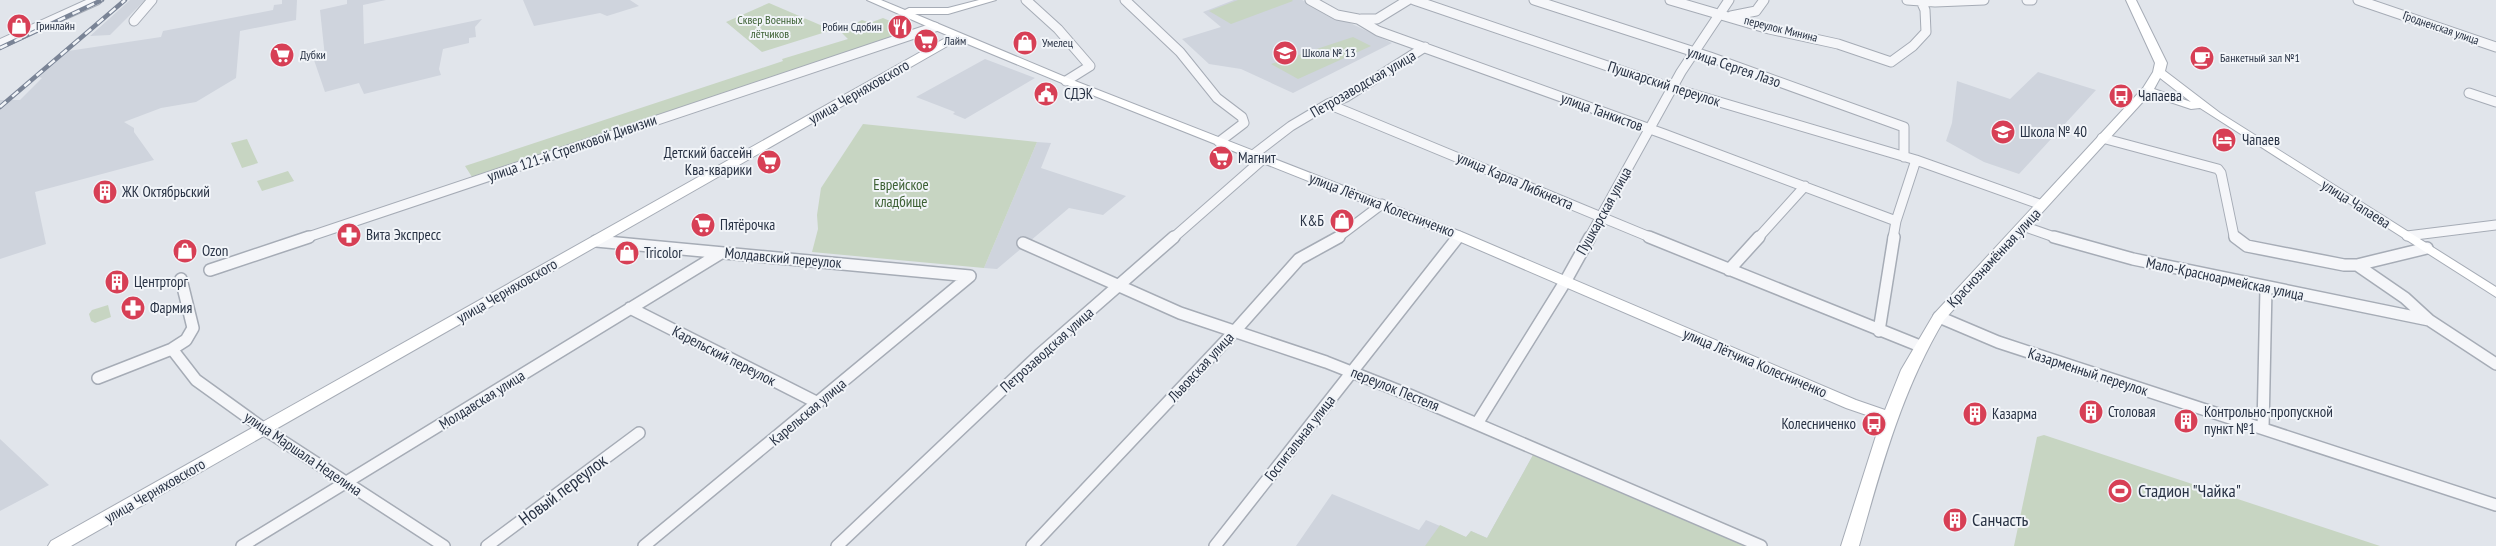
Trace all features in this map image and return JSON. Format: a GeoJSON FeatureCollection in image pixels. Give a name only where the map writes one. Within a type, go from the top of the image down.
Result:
{"type":"FeatureCollection","features":[{"type":"Feature","properties":{"kind":"street"},"geometry":{"type":"LineString","coordinates":[[0,44],[97,0]]}},
{"type":"Feature","properties":{"kind":"street"},"geometry":{"type":"LineString","coordinates":[[134,21],[152,0]]}},
{"type":"Feature","properties":{"kind":"street","name":"улица Лётчика Колесниченко"},"geometry":{"type":"LineString","coordinates":[[872,0],[1066,81],[1382,204],[1851,404],[1889,417]]}},
{"type":"Feature","properties":{"kind":"street"},"geometry":{"type":"LineString","coordinates":[[889,7],[919,13],[933,13],[959,9],[992,0]]}},
{"type":"Feature","properties":{"kind":"street"},"geometry":{"type":"LineString","coordinates":[[935,27],[992,0]]}},
{"type":"Feature","properties":{"kind":"street"},"geometry":{"type":"LineString","coordinates":[[1026,0],[1058,29],[1090,66],[1066,81]]}},
{"type":"Feature","properties":{"kind":"street"},"geometry":{"type":"LineString","coordinates":[[1125,0],[1180,52],[1217,98],[1242,117],[1244,123],[1219,142]]}},
{"type":"Feature","properties":{"kind":"street","name":"улица Танкистов"},"geometry":{"type":"LineString","coordinates":[[1310,0],[1337,15],[1358,19],[1378,31],[1805,186],[1896,221]]}},
{"type":"Feature","properties":{"kind":"street"},"geometry":{"type":"LineString","coordinates":[[1358,19],[1377,20],[1408,0]]}},
{"type":"Feature","properties":{"kind":"street","name":"Пушкарский переулок"},"geometry":{"type":"LineString","coordinates":[[1414,0],[1672,88],[1916,160],[2042,205]]}},
{"type":"Feature","properties":{"kind":"street","name":"улица Сергея Лазо"},"geometry":{"type":"LineString","coordinates":[[1534,0],[1694,53],[1904,127],[1904,157]]}},
{"type":"Feature","properties":{"kind":"street","name":"переулок Минина"},"geometry":{"type":"LineString","coordinates":[[1670,0],[1769,29],[1838,44],[1891,62],[1913,46],[1926,32],[1925,10],[1920,1]]}},
{"type":"Feature","properties":{"kind":"street","name":"Пушкарская улица"},"geometry":{"type":"LineString","coordinates":[[1478,422],[1565,282],[1672,88],[1694,53],[1725,16],[1729,0]]}},
{"type":"Feature","properties":{"kind":"street"},"geometry":{"type":"LineString","coordinates":[[1725,16],[1756,11],[1764,0]]}},
{"type":"Feature","properties":{"kind":"street"},"geometry":{"type":"LineString","coordinates":[[1907,0],[1984,0]]}},
{"type":"Feature","properties":{"kind":"street"},"geometry":{"type":"LineString","coordinates":[[2131,0],[2160,58],[2159,72]]}},
{"type":"Feature","properties":{"kind":"street","name":"Гродненская улица"},"geometry":{"type":"LineString","coordinates":[[2358,0],[2496,47]]}},
{"type":"Feature","properties":{"kind":"street","name":"улица 121-й Стрелковой Дивизии"},"geometry":{"type":"LineString","coordinates":[[210,270],[935,27]]}},
{"type":"Feature","properties":{"kind":"street","name":"улица Черняховского"},"geometry":{"type":"LineString","coordinates":[[57,546],[957,36]]}},
{"type":"Feature","properties":{"kind":"street","name":"Петрозаводская улица"},"geometry":{"type":"LineString","coordinates":[[837,546],[1039,355],[1118,286],[1291,126],[1328,104],[1346,97],[1425,47]]}},
{"type":"Feature","properties":{"kind":"street","name":"Краснознамённая улица"},"geometry":{"type":"LineString","coordinates":[[1850,546],[1889,417],[1920,346],[1939,317],[2146,90],[2159,72]]}},
{"type":"Feature","properties":{"kind":"street","name":"улица Чапаева"},"geometry":{"type":"LineString","coordinates":[[2159,72],[2216,115],[2496,293]]}},
{"type":"Feature","properties":{"kind":"street","name":"улица Чапаева"},"geometry":{"type":"LineString","coordinates":[[2146,90],[2216,115]]}},
{"type":"Feature","properties":{"kind":"street"},"geometry":{"type":"LineString","coordinates":[[2469,93],[2496,102]]}},
{"type":"Feature","properties":{"kind":"street","name":"улица Карла Либкнехта"},"geometry":{"type":"LineString","coordinates":[[1328,104],[1729,270],[1920,346]]}},
{"type":"Feature","properties":{"kind":"street","name":"Мало-Красноармейская улица"},"geometry":{"type":"LineString","coordinates":[[2102,138],[2218,169],[2221,173],[2234,236],[2247,246],[2344,265],[2357,265],[2427,248]]}},
{"type":"Feature","properties":{"kind":"street"},"geometry":{"type":"LineString","coordinates":[[1879,331],[1896,221],[1916,160]]}},
{"type":"Feature","properties":{"kind":"street"},"geometry":{"type":"LineString","coordinates":[[1729,270],[1805,186]]}},
{"type":"Feature","properties":{"kind":"street","name":"Львовская улица"},"geometry":{"type":"LineString","coordinates":[[1032,546],[1234,332],[1299,259],[1335,240],[1382,204]]}},
{"type":"Feature","properties":{"kind":"street"},"geometry":{"type":"LineString","coordinates":[[2407,236],[2496,225]]}},
{"type":"Feature","properties":{"kind":"street","name":"Мало-Красноармейская улица"},"geometry":{"type":"LineString","coordinates":[[2023,226],[2074,244],[2133,260],[2429,320]]}},
{"type":"Feature","properties":{"kind":"street","name":"Госпитальная улица"},"geometry":{"type":"LineString","coordinates":[[1216,546],[1460,236]]}},
{"type":"Feature","properties":{"kind":"street","name":"Молдавский переулок"},"geometry":{"type":"LineString","coordinates":[[596,241],[970,276]]}},
{"type":"Feature","properties":{"kind":"street","name":"переулок Пестеля"},"geometry":{"type":"LineString","coordinates":[[1023,243],[1118,286],[1234,332],[1352,371],[1478,422],[1632,492],[1761,546]]}},
{"type":"Feature","properties":{"kind":"street","name":"Молдавская улица"},"geometry":{"type":"LineString","coordinates":[[242,546],[720,252]]}},
{"type":"Feature","properties":{"kind":"street","name":"Мало-Красноармейская улица"},"geometry":{"type":"LineString","coordinates":[[2357,265],[2405,298],[2429,320],[2496,364]]}},
{"type":"Feature","properties":{"kind":"street","name":"Карельская улица"},"geometry":{"type":"LineString","coordinates":[[644,546],[970,276]]}},
{"type":"Feature","properties":{"kind":"street"},"geometry":{"type":"LineString","coordinates":[[98,378],[156,356],[186,340],[193,328],[181,279]]}},
{"type":"Feature","properties":{"kind":"street"},"geometry":{"type":"LineString","coordinates":[[2262,428],[2266,288]]}},
{"type":"Feature","properties":{"kind":"street","name":"Карельский переулок"},"geometry":{"type":"LineString","coordinates":[[630,308],[818,403]]}},
{"type":"Feature","properties":{"kind":"street","name":"Казарменный переулок"},"geometry":{"type":"LineString","coordinates":[[1939,317],[1998,342],[2496,506]]}},
{"type":"Feature","properties":{"kind":"street","name":"улица Маршала Неделина"},"geometry":{"type":"LineString","coordinates":[[172,349],[196,380],[264,429],[444,546]]}},
{"type":"Feature","properties":{"kind":"street","name":"Новый переулок"},"geometry":{"type":"LineString","coordinates":[[487,546],[639,433]]}},
{"type":"Feature","properties":{"kind":"shaded area"},"geometry":{"type":"Polygon","coordinates":[[[130,0],[145,0],[110,35],[90,36],[130,0]]]}},
{"type":"Feature","properties":{"kind":"shaded area"},"geometry":{"type":"Polygon","coordinates":[[[282,0],[297,0],[296,20],[240,31],[236,78],[196,102],[161,108],[124,122],[134,128],[134,132],[154,160],[35,192],[46,244],[0,259],[0,100],[20,100],[42,78],[39,77],[68,51],[161,37],[163,31],[273,10],[274,5],[282,4],[282,0]]]}},
{"type":"Feature","properties":{"kind":"shaded area"},"geometry":{"type":"Polygon","coordinates":[[[347,0],[386,0],[363,5],[364,44],[482,19],[475,27],[476,37],[469,38],[469,43],[443,49],[439,69],[441,75],[364,94],[359,83],[325,92],[314,60],[325,57],[320,10],[347,4],[347,0]]]}},
{"type":"Feature","properties":{"kind":"shaded area"},"geometry":{"type":"Polygon","coordinates":[[[523,0],[630,0],[639,6],[607,16],[600,13],[534,26],[523,0]]]}},
{"type":"Feature","properties":{"kind":"shaded area","name":"Школа № 13"},"geometry":{"type":"Polygon","coordinates":[[[1234,0],[1302,0],[1392,43],[1293,93],[1241,69],[1209,64],[1182,39],[1221,27],[1203,12],[1234,0]]]}},
{"type":"Feature","properties":{"kind":"shaded area"},"geometry":{"type":"Polygon","coordinates":[[[985,59],[1035,78],[965,119],[953,114],[955,112],[916,97],[985,59]]]}},
{"type":"Feature","properties":{"kind":"shaded area","name":"Школа № 40"},"geometry":{"type":"Polygon","coordinates":[[[2038,72],[2096,90],[2019,174],[1984,162],[1946,141],[1952,123],[1957,81],[2010,99],[2038,72]]]}},
{"type":"Feature","properties":{"kind":"shaded area"},"geometry":{"type":"Polygon","coordinates":[[[1037,142],[1051,143],[1041,168],[1126,196],[1103,215],[1069,208],[997,269],[984,268],[1037,142]]]}},
{"type":"Feature","properties":{"kind":"shaded area"},"geometry":{"type":"Polygon","coordinates":[[[0,439],[49,485],[0,511],[0,439]]]}},
{"type":"Feature","properties":{"kind":"shaded area"},"geometry":{"type":"Polygon","coordinates":[[[1533,455],[1753,546],[1296,546],[1332,494],[1419,530],[1426,520],[1466,537],[1471,531],[1487,538],[1533,455]]]}},
{"type":"Feature","properties":{"kind":"green space"},"geometry":{"type":"Polygon","coordinates":[[[1238,0],[1293,1],[1231,24],[1209,11],[1238,0]]]}},
{"type":"Feature","properties":{"kind":"green space","name":"Сквер Военных лётчиков"},"geometry":{"type":"Polygon","coordinates":[[[769,3],[832,30],[762,52],[726,22],[769,3]]]}},
{"type":"Feature","properties":{"kind":"green space"},"geometry":{"type":"Polygon","coordinates":[[[883,18],[913,31],[472,177],[465,166],[783,61],[782,59],[848,39],[842,33],[857,28],[852,25],[862,20],[868,22],[859,27],[883,18]]]}},
{"type":"Feature","properties":{"kind":"green space"},"geometry":{"type":"Polygon","coordinates":[[[1353,37],[1371,46],[1298,79],[1271,64],[1353,37]]]}},
{"type":"Feature","properties":{"kind":"green space","name":"Еврейское кладбище"},"geometry":{"type":"Polygon","coordinates":[[[863,124],[1037,142],[984,268],[812,252],[818,229],[817,215],[821,188],[863,124]]]}},
{"type":"Feature","properties":{"kind":"green space"},"geometry":{"type":"Polygon","coordinates":[[[247,139],[258,163],[242,168],[231,143],[247,139]]]}},
{"type":"Feature","properties":{"kind":"green space"},"geometry":{"type":"Polygon","coordinates":[[[288,171],[294,181],[262,191],[257,181],[288,171]]]}},
{"type":"Feature","properties":{"kind":"green space"},"geometry":{"type":"Polygon","coordinates":[[[108,305],[111,317],[95,323],[91,321],[89,314],[92,310],[108,305]]]}},
{"type":"Feature","properties":{"kind":"green space","name":"Стадион \"Чайка\""},"geometry":{"type":"Polygon","coordinates":[[[2044,435],[2380,546],[2014,546],[2037,437],[2044,435]]]}},
{"type":"Feature","properties":{"kind":"green space"},"geometry":{"type":"Polygon","coordinates":[[[1533,455],[1753,546],[1425,546],[1440,525],[1466,537],[1471,531],[1487,538],[1533,455]]]}},
{"type":"Feature","properties":{"kind":"railway"},"geometry":{"type":"LineString","coordinates":[[0,48],[102,0]]}},
{"type":"Feature","properties":{"kind":"railway"},"geometry":{"type":"LineString","coordinates":[[0,107],[125,0]]}},
{"type":"Feature","properties":{"kind":"place","name":"Гринлайн"},"geometry":{"type":"Point","coordinates":[19,26]}},
{"type":"Feature","properties":{"kind":"place","name":"Робин Сдобин"},"geometry":{"type":"Point","coordinates":[900,27]}},
{"type":"Feature","properties":{"kind":"place","name":"Лайм"},"geometry":{"type":"Point","coordinates":[926,41]}},
{"type":"Feature","properties":{"kind":"place","name":"Умелец"},"geometry":{"type":"Point","coordinates":[1025,43]}},
{"type":"Feature","properties":{"kind":"place","name":"Школа № 13"},"geometry":{"type":"Point","coordinates":[1285,53]}},
{"type":"Feature","properties":{"kind":"place","name":"Дубки"},"geometry":{"type":"Point","coordinates":[282,55]}},
{"type":"Feature","properties":{"kind":"place","name":"Банкетный зал №1"},"geometry":{"type":"Point","coordinates":[2202,58]}},
{"type":"Feature","properties":{"kind":"place","name":"СДЭК"},"geometry":{"type":"Point","coordinates":[1046,94]}},
{"type":"Feature","properties":{"kind":"place","name":"Чапаева"},"geometry":{"type":"Point","coordinates":[2121,96]}},
{"type":"Feature","properties":{"kind":"place","name":"Школа № 40"},"geometry":{"type":"Point","coordinates":[2003,132]}},
{"type":"Feature","properties":{"kind":"place","name":"Чапаев"},"geometry":{"type":"Point","coordinates":[2224,140]}},
{"type":"Feature","properties":{"kind":"place","name":"Магнит"},"geometry":{"type":"Point","coordinates":[1221,158]}},
{"type":"Feature","properties":{"kind":"place","name":"Детский бассейн Ква-кварики"},"geometry":{"type":"Point","coordinates":[769,162]}},
{"type":"Feature","properties":{"kind":"place","name":"ЖК Октябрьский"},"geometry":{"type":"Point","coordinates":[105,192]}},
{"type":"Feature","properties":{"kind":"place","name":"К&Б"},"geometry":{"type":"Point","coordinates":[1342,221]}},
{"type":"Feature","properties":{"kind":"place","name":"Пятёрочка"},"geometry":{"type":"Point","coordinates":[703,225]}},
{"type":"Feature","properties":{"kind":"place","name":"Вита Экспресс"},"geometry":{"type":"Point","coordinates":[349,235]}},
{"type":"Feature","properties":{"kind":"place","name":"Ozon"},"geometry":{"type":"Point","coordinates":[185,251]}},
{"type":"Feature","properties":{"kind":"place","name":"Tricolor"},"geometry":{"type":"Point","coordinates":[627,253]}},
{"type":"Feature","properties":{"kind":"place","name":"Центрторг"},"geometry":{"type":"Point","coordinates":[117,282]}},
{"type":"Feature","properties":{"kind":"place","name":"Фармия"},"geometry":{"type":"Point","coordinates":[133,308]}},
{"type":"Feature","properties":{"kind":"place","name":"Столовая"},"geometry":{"type":"Point","coordinates":[2091,412]}},
{"type":"Feature","properties":{"kind":"place","name":"Казарма"},"geometry":{"type":"Point","coordinates":[1975,414]}},
{"type":"Feature","properties":{"kind":"place","name":"Контрольно-пропускной пункт №1"},"geometry":{"type":"Point","coordinates":[2186,421]}},
{"type":"Feature","properties":{"kind":"place","name":"Колесниченко"},"geometry":{"type":"Point","coordinates":[1874,424]}},
{"type":"Feature","properties":{"kind":"place","name":"Стадион \"Чайка\""},"geometry":{"type":"Point","coordinates":[2120,491]}},
{"type":"Feature","properties":{"kind":"place","name":"Санчасть"},"geometry":{"type":"Point","coordinates":[1955,520]}}]}
